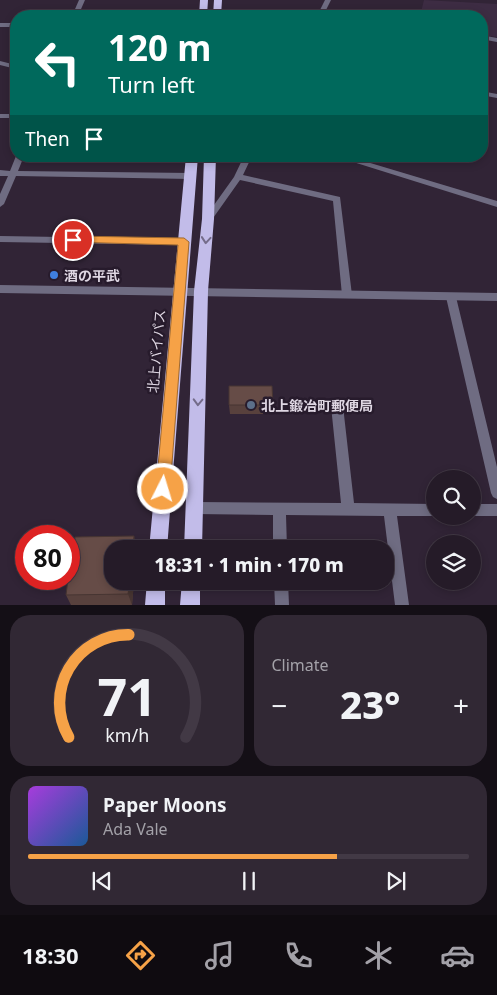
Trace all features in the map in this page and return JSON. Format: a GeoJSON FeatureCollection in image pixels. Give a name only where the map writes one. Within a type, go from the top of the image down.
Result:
{"type":"FeatureCollection","features":[{"type":"Feature","properties":{"kind":"highway","name":"北上バイパス"},"geometry":{"type":"LineString","coordinates":[[159,540],[192,162]]}},
{"type":"Feature","properties":{"kind":"highway"},"geometry":{"type":"LineString","coordinates":[[193,540],[201,291],[208,219],[210,162]]}},
{"type":"Feature","properties":{"kind":"highway"},"geometry":{"type":"LineString","coordinates":[[155,605],[156,590]]}},
{"type":"Feature","properties":{"kind":"highway"},"geometry":{"type":"LineString","coordinates":[[190,605],[191,590]]}},
{"type":"Feature","properties":{"kind":"street"},"geometry":{"type":"LineString","coordinates":[[0,204],[18,162]]}},
{"type":"Feature","properties":{"kind":"street"},"geometry":{"type":"LineString","coordinates":[[208,219],[238,176],[245,162]]}},
{"type":"Feature","properties":{"kind":"street"},"geometry":{"type":"LineString","coordinates":[[358,162],[497,204]]}},
{"type":"Feature","properties":{"kind":"street"},"geometry":{"type":"LineString","coordinates":[[0,173],[191,176]]}},
{"type":"Feature","properties":{"kind":"street"},"geometry":{"type":"LineString","coordinates":[[238,176],[337,199],[347,295]]}},
{"type":"Feature","properties":{"kind":"street"},"geometry":{"type":"LineString","coordinates":[[0,239],[184,242]]}},
{"type":"Feature","properties":{"kind":"street"},"geometry":{"type":"LineString","coordinates":[[0,289],[497,297]]}},
{"type":"Feature","properties":{"kind":"street"},"geometry":{"type":"LineString","coordinates":[[451,297],[497,493]]}},
{"type":"Feature","properties":{"kind":"street"},"geometry":{"type":"LineString","coordinates":[[337,406],[348,509]]}},
{"type":"Feature","properties":{"kind":"street"},"geometry":{"type":"LineString","coordinates":[[195,508],[426,510]]}},
{"type":"Feature","properties":{"kind":"street"},"geometry":{"type":"LineString","coordinates":[[280,508],[280,540]]}},
{"type":"Feature","properties":{"kind":"street"},"geometry":{"type":"LineString","coordinates":[[390,510],[402,605]]}},
{"type":"Feature","properties":{"kind":"street"},"geometry":{"type":"LineString","coordinates":[[481,510],[497,510]]}},
{"type":"Feature","properties":{"kind":"street"},"geometry":{"type":"LineString","coordinates":[[281,590],[282,605]]}},
{"type":"Feature","properties":{"kind":"shaded area"},"geometry":{"type":"Polygon","coordinates":[[[424,0],[497,4],[497,37],[488,36],[488,10],[422,10],[424,0]]]}},
{"type":"Feature","properties":{"kind":"building"},"geometry":{"type":"Polygon","coordinates":[[[229,386],[272,386],[273,405],[229,405],[229,386]]]}},
{"type":"Feature","properties":{"kind":"building"},"geometry":{"type":"Polygon","coordinates":[[[134,536],[134,540],[104,540],[104,590],[129,590],[128,594],[66,595],[67,590],[80,590],[80,537],[134,536]]]}},
{"type":"Feature","properties":{"kind":"place","name":"酒の平武"},"geometry":{"type":"Point","coordinates":[54,275]}},
{"type":"Feature","properties":{"kind":"place","name":"北上鍛冶町郵便局"},"geometry":{"type":"Point","coordinates":[251,405]}},
{"type":"Feature","properties":{"kind":"route"},"geometry":{"type":"LineString","coordinates":[[73,240],[184,242],[163,489]]}}]}
